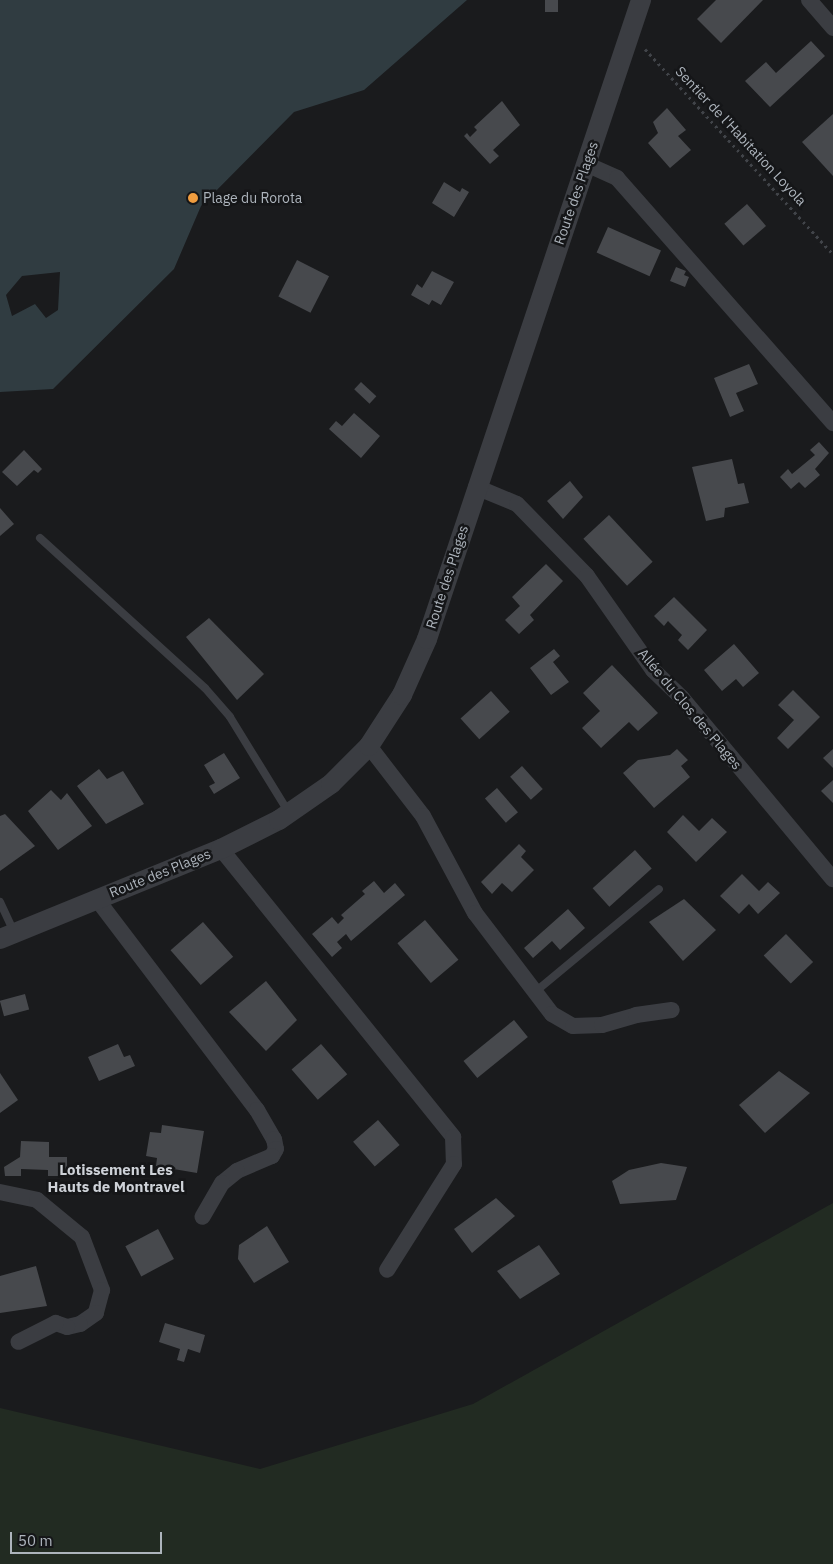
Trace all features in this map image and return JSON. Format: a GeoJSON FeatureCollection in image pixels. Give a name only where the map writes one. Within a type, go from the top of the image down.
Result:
{"type":"FeatureCollection","features":[{"type":"Feature","properties":{"kind":"street","name":"Route des Plages"},"geometry":{"type":"LineString","coordinates":[[7,937],[96,898],[221,849],[289,813],[331,784],[369,746],[402,695],[427,639],[476,487],[641,0]]}},
{"type":"Feature","properties":{"kind":"street"},"geometry":{"type":"LineString","coordinates":[[809,0],[833,28]]}},
{"type":"Feature","properties":{"kind":"street"},"geometry":{"type":"LineString","coordinates":[[586,164],[617,178],[833,423]]}},
{"type":"Feature","properties":{"kind":"street","name":"Allée du Clos des Plages"},"geometry":{"type":"LineString","coordinates":[[476,487],[517,504],[587,576],[653,670],[682,698],[833,879]]}},
{"type":"Feature","properties":{"kind":"street"},"geometry":{"type":"LineString","coordinates":[[369,746],[423,816],[475,913],[552,1014],[573,1026],[602,1025],[636,1015],[672,1010]]}},
{"type":"Feature","properties":{"kind":"street"},"geometry":{"type":"LineString","coordinates":[[221,849],[453,1137],[454,1164],[387,1270]]}},
{"type":"Feature","properties":{"kind":"street"},"geometry":{"type":"LineString","coordinates":[[96,898],[257,1110],[274,1139],[276,1149],[272,1156],[237,1171],[222,1183],[202,1217]]}},
{"type":"Feature","properties":{"kind":"street"},"geometry":{"type":"LineString","coordinates":[[0,1192],[37,1200],[82,1236],[102,1290],[96,1313],[80,1324],[67,1327],[56,1323],[18,1342]]}},
{"type":"Feature","properties":{"kind":"lane"},"geometry":{"type":"LineString","coordinates":[[40,538],[205,688],[230,717],[289,813]]}},
{"type":"Feature","properties":{"kind":"lane"},"geometry":{"type":"LineString","coordinates":[[535,992],[659,889]]}},
{"type":"Feature","properties":{"kind":"lane"},"geometry":{"type":"LineString","coordinates":[[0,902],[7,937]]}},
{"type":"Feature","properties":{"kind":"path","name":"Sentier de l'Habitation Loyola"},"geometry":{"type":"LineString","coordinates":[[630,34],[833,254]]}},
{"type":"Feature","properties":{"kind":"shaded area"},"geometry":{"type":"Polygon","coordinates":[[[0,0],[467,0],[364,90],[294,112],[201,206],[174,269],[53,389],[0,392],[0,0]],[[60,272],[22,276],[6,295],[12,316],[35,304],[46,318],[58,310],[60,272]]]}},
{"type":"Feature","properties":{"kind":"shaded area"},"geometry":{"type":"Polygon","coordinates":[[[833,1203],[833,1564],[0,1564],[0,1408],[260,1469],[473,1404],[833,1203]]]}},
{"type":"Feature","properties":{"kind":"building"},"geometry":{"type":"Polygon","coordinates":[[[545,0],[558,0],[558,12],[545,12],[545,0]]]}},
{"type":"Feature","properties":{"kind":"building"},"geometry":{"type":"Polygon","coordinates":[[[716,0],[763,0],[721,43],[697,19],[716,0]]]}},
{"type":"Feature","properties":{"kind":"building"},"geometry":{"type":"Polygon","coordinates":[[[811,41],[825,56],[770,107],[745,81],[766,62],[776,73],[811,41]]]}},
{"type":"Feature","properties":{"kind":"building"},"geometry":{"type":"Polygon","coordinates":[[[502,101],[520,125],[493,150],[499,156],[490,164],[464,136],[467,133],[470,137],[477,130],[474,127],[502,101]]]}},
{"type":"Feature","properties":{"kind":"building"},"geometry":{"type":"Polygon","coordinates":[[[667,108],[686,130],[678,136],[691,150],[670,168],[648,143],[658,133],[653,122],[667,108]]]}},
{"type":"Feature","properties":{"kind":"building"},"geometry":{"type":"Polygon","coordinates":[[[833,114],[833,176],[802,142],[833,114]]]}},
{"type":"Feature","properties":{"kind":"building"},"geometry":{"type":"Polygon","coordinates":[[[444,182],[460,192],[462,188],[469,192],[454,217],[432,203],[444,182]]]}},
{"type":"Feature","properties":{"kind":"building"},"geometry":{"type":"Polygon","coordinates":[[[747,204],[766,226],[743,246],[724,224],[747,204]]]}},
{"type":"Feature","properties":{"kind":"building"},"geometry":{"type":"Polygon","coordinates":[[[608,227],[661,251],[650,276],[597,253],[608,227]]]}},
{"type":"Feature","properties":{"kind":"building"},"geometry":{"type":"Polygon","coordinates":[[[297,260],[329,276],[310,313],[278,297],[297,260]]]}},
{"type":"Feature","properties":{"kind":"building"},"geometry":{"type":"Polygon","coordinates":[[[676,267],[686,271],[684,275],[689,277],[685,287],[670,281],[676,267]]]}},
{"type":"Feature","properties":{"kind":"building"},"geometry":{"type":"Polygon","coordinates":[[[432,271],[454,282],[441,305],[432,300],[429,305],[411,295],[417,284],[422,288],[432,271]]]}},
{"type":"Feature","properties":{"kind":"building"},"geometry":{"type":"Polygon","coordinates":[[[749,364],[758,384],[736,393],[744,411],[730,417],[714,378],[749,364]]]}},
{"type":"Feature","properties":{"kind":"building"},"geometry":{"type":"Polygon","coordinates":[[[361,382],[376,396],[370,404],[354,389],[361,382]]]}},
{"type":"Feature","properties":{"kind":"building"},"geometry":{"type":"Polygon","coordinates":[[[354,413],[380,436],[361,458],[329,429],[336,421],[342,426],[354,413]]]}},
{"type":"Feature","properties":{"kind":"building"},"geometry":{"type":"Polygon","coordinates":[[[819,442],[829,453],[815,469],[820,475],[805,488],[799,482],[791,489],[780,477],[788,469],[792,474],[815,455],[810,450],[819,442]]]}},
{"type":"Feature","properties":{"kind":"building"},"geometry":{"type":"Polygon","coordinates":[[[24,450],[42,469],[38,473],[34,470],[17,486],[2,472],[24,450]]]}},
{"type":"Feature","properties":{"kind":"building"},"geometry":{"type":"Polygon","coordinates":[[[732,459],[738,484],[744,483],[749,503],[725,508],[724,517],[706,521],[692,467],[732,459]]]}},
{"type":"Feature","properties":{"kind":"building"},"geometry":{"type":"Polygon","coordinates":[[[570,481],[583,497],[563,519],[547,501],[570,481]]]}},
{"type":"Feature","properties":{"kind":"building"},"geometry":{"type":"Polygon","coordinates":[[[0,508],[14,524],[0,536],[0,508]]]}},
{"type":"Feature","properties":{"kind":"building"},"geometry":{"type":"Polygon","coordinates":[[[609,515],[653,562],[627,586],[583,539],[609,515]]]}},
{"type":"Feature","properties":{"kind":"building"},"geometry":{"type":"Polygon","coordinates":[[[546,564],[563,581],[530,615],[534,620],[519,634],[505,620],[520,606],[512,597],[546,564]]]}},
{"type":"Feature","properties":{"kind":"building"},"geometry":{"type":"Polygon","coordinates":[[[674,597],[707,630],[688,650],[678,640],[682,635],[668,621],[664,626],[654,616],[674,597]]]}},
{"type":"Feature","properties":{"kind":"building"},"geometry":{"type":"Polygon","coordinates":[[[209,618],[264,674],[237,700],[186,637],[209,618]]]}},
{"type":"Feature","properties":{"kind":"building"},"geometry":{"type":"Polygon","coordinates":[[[734,644],[759,673],[743,687],[736,679],[722,691],[704,670],[734,644]]]}},
{"type":"Feature","properties":{"kind":"building"},"geometry":{"type":"Polygon","coordinates":[[[554,649],[560,656],[553,662],[569,682],[551,695],[530,668],[554,649]]]}},
{"type":"Feature","properties":{"kind":"building"},"geometry":{"type":"Polygon","coordinates":[[[612,665],[658,713],[638,731],[629,722],[601,748],[582,728],[600,711],[583,693],[612,665]]]}},
{"type":"Feature","properties":{"kind":"building"},"geometry":{"type":"Polygon","coordinates":[[[793,690],[820,717],[788,749],[777,738],[794,720],[778,705],[793,690]]]}},
{"type":"Feature","properties":{"kind":"building"},"geometry":{"type":"Polygon","coordinates":[[[491,691],[510,712],[479,739],[461,718],[491,691]]]}},
{"type":"Feature","properties":{"kind":"building"},"geometry":{"type":"Polygon","coordinates":[[[677,749],[688,760],[681,766],[690,777],[654,808],[623,773],[638,760],[670,755],[677,749]]]}},
{"type":"Feature","properties":{"kind":"building"},"geometry":{"type":"Polygon","coordinates":[[[833,749],[833,768],[823,758],[833,749]]]}},
{"type":"Feature","properties":{"kind":"building"},"geometry":{"type":"Polygon","coordinates":[[[224,753],[240,778],[214,794],[209,786],[215,783],[204,765],[224,753]]]}},
{"type":"Feature","properties":{"kind":"building"},"geometry":{"type":"Polygon","coordinates":[[[522,766],[543,789],[531,800],[510,777],[522,766]]]}},
{"type":"Feature","properties":{"kind":"building"},"geometry":{"type":"Polygon","coordinates":[[[99,769],[107,779],[123,771],[144,804],[106,824],[77,786],[99,769]]]}},
{"type":"Feature","properties":{"kind":"building"},"geometry":{"type":"Polygon","coordinates":[[[833,780],[833,803],[821,791],[833,780]]]}},
{"type":"Feature","properties":{"kind":"building"},"geometry":{"type":"Polygon","coordinates":[[[497,788],[518,812],[506,823],[485,798],[497,788]]]}},
{"type":"Feature","properties":{"kind":"building"},"geometry":{"type":"Polygon","coordinates":[[[51,790],[61,800],[67,793],[92,826],[58,850],[28,811],[51,790]]]}},
{"type":"Feature","properties":{"kind":"building"},"geometry":{"type":"Polygon","coordinates":[[[5,814],[35,846],[0,871],[0,816],[5,814]]]}},
{"type":"Feature","properties":{"kind":"building"},"geometry":{"type":"Polygon","coordinates":[[[683,815],[699,831],[712,818],[727,832],[696,862],[667,832],[683,815]]]}},
{"type":"Feature","properties":{"kind":"building"},"geometry":{"type":"Polygon","coordinates":[[[519,844],[526,851],[521,857],[534,870],[512,892],[502,883],[492,894],[481,882],[519,844]]]}},
{"type":"Feature","properties":{"kind":"building"},"geometry":{"type":"Polygon","coordinates":[[[635,850],[652,869],[609,907],[593,888],[635,850]]]}},
{"type":"Feature","properties":{"kind":"building"},"geometry":{"type":"Polygon","coordinates":[[[742,874],[759,891],[768,882],[780,893],[758,914],[749,904],[739,914],[720,896],[742,874]]]}},
{"type":"Feature","properties":{"kind":"building"},"geometry":{"type":"Polygon","coordinates":[[[374,881],[384,893],[395,883],[405,895],[351,941],[346,934],[337,942],[342,948],[332,957],[312,934],[332,917],[338,924],[344,918],[341,915],[365,894],[362,891],[374,881]]]}},
{"type":"Feature","properties":{"kind":"building"},"geometry":{"type":"Polygon","coordinates":[[[684,899],[716,930],[683,961],[649,922],[684,899]]]}},
{"type":"Feature","properties":{"kind":"building"},"geometry":{"type":"Polygon","coordinates":[[[568,909],[585,928],[560,950],[552,941],[533,958],[524,948],[568,909]]]}},
{"type":"Feature","properties":{"kind":"building"},"geometry":{"type":"Polygon","coordinates":[[[425,920],[458,960],[431,983],[397,943],[425,920]]]}},
{"type":"Feature","properties":{"kind":"building"},"geometry":{"type":"Polygon","coordinates":[[[203,922],[233,957],[201,985],[171,950],[203,922]]]}},
{"type":"Feature","properties":{"kind":"building"},"geometry":{"type":"Polygon","coordinates":[[[786,934],[813,962],[791,984],[764,956],[786,934]]]}},
{"type":"Feature","properties":{"kind":"building"},"geometry":{"type":"Polygon","coordinates":[[[266,981],[297,1020],[266,1051],[229,1012],[266,981]]]}},
{"type":"Feature","properties":{"kind":"building"},"geometry":{"type":"Polygon","coordinates":[[[25,994],[29,1009],[4,1016],[0,1001],[25,994]]]}},
{"type":"Feature","properties":{"kind":"building"},"geometry":{"type":"Polygon","coordinates":[[[514,1020],[528,1037],[477,1078],[463,1061],[514,1020]]]}},
{"type":"Feature","properties":{"kind":"building"},"geometry":{"type":"Polygon","coordinates":[[[118,1044],[124,1057],[130,1055],[135,1066],[99,1081],[88,1057],[118,1044]]]}},
{"type":"Feature","properties":{"kind":"building"},"geometry":{"type":"Polygon","coordinates":[[[321,1044],[347,1074],[318,1100],[292,1070],[321,1044]]]}},
{"type":"Feature","properties":{"kind":"building"},"geometry":{"type":"Polygon","coordinates":[[[779,1071],[810,1093],[765,1133],[739,1105],[779,1071]]]}},
{"type":"Feature","properties":{"kind":"building"},"geometry":{"type":"Polygon","coordinates":[[[0,1073],[18,1100],[0,1113],[0,1073]]]}},
{"type":"Feature","properties":{"kind":"building"},"geometry":{"type":"Polygon","coordinates":[[[378,1120],[400,1145],[375,1167],[353,1142],[378,1120]]]}},
{"type":"Feature","properties":{"kind":"building"},"geometry":{"type":"Polygon","coordinates":[[[162,1125],[204,1131],[197,1173],[156,1166],[157,1158],[146,1156],[150,1132],[161,1133],[162,1125]]]}},
{"type":"Feature","properties":{"kind":"building"},"geometry":{"type":"Polygon","coordinates":[[[21,1141],[49,1142],[49,1157],[67,1157],[67,1176],[48,1176],[48,1170],[21,1169],[21,1176],[5,1176],[4,1167],[20,1157],[21,1141]]]}},
{"type":"Feature","properties":{"kind":"building"},"geometry":{"type":"Polygon","coordinates":[[[661,1163],[687,1167],[676,1200],[620,1204],[612,1181],[629,1170],[661,1163]]]}},
{"type":"Feature","properties":{"kind":"building"},"geometry":{"type":"Polygon","coordinates":[[[496,1198],[515,1216],[472,1253],[454,1229],[496,1198]]]}},
{"type":"Feature","properties":{"kind":"building"},"geometry":{"type":"Polygon","coordinates":[[[267,1226],[289,1262],[254,1283],[238,1259],[239,1245],[267,1226]]]}},
{"type":"Feature","properties":{"kind":"building"},"geometry":{"type":"Polygon","coordinates":[[[158,1229],[174,1259],[141,1276],[125,1246],[158,1229]]]}},
{"type":"Feature","properties":{"kind":"building"},"geometry":{"type":"Polygon","coordinates":[[[539,1245],[560,1274],[520,1299],[497,1271],[539,1245]]]}},
{"type":"Feature","properties":{"kind":"building"},"geometry":{"type":"Polygon","coordinates":[[[36,1266],[47,1306],[0,1313],[0,1276],[36,1266]]]}},
{"type":"Feature","properties":{"kind":"building"},"geometry":{"type":"Polygon","coordinates":[[[165,1323],[205,1335],[200,1353],[188,1349],[184,1362],[177,1360],[180,1349],[159,1342],[165,1323]]]}},
{"type":"Feature","properties":{"kind":"place","name":"Plage du Rorota"},"geometry":{"type":"Point","coordinates":[193,198]}},
{"type":"Feature","properties":{"kind":"district","name":"Lotissement Les Hauts de Montravel"},"geometry":{"type":"Point","coordinates":[116,1178]}}]}
